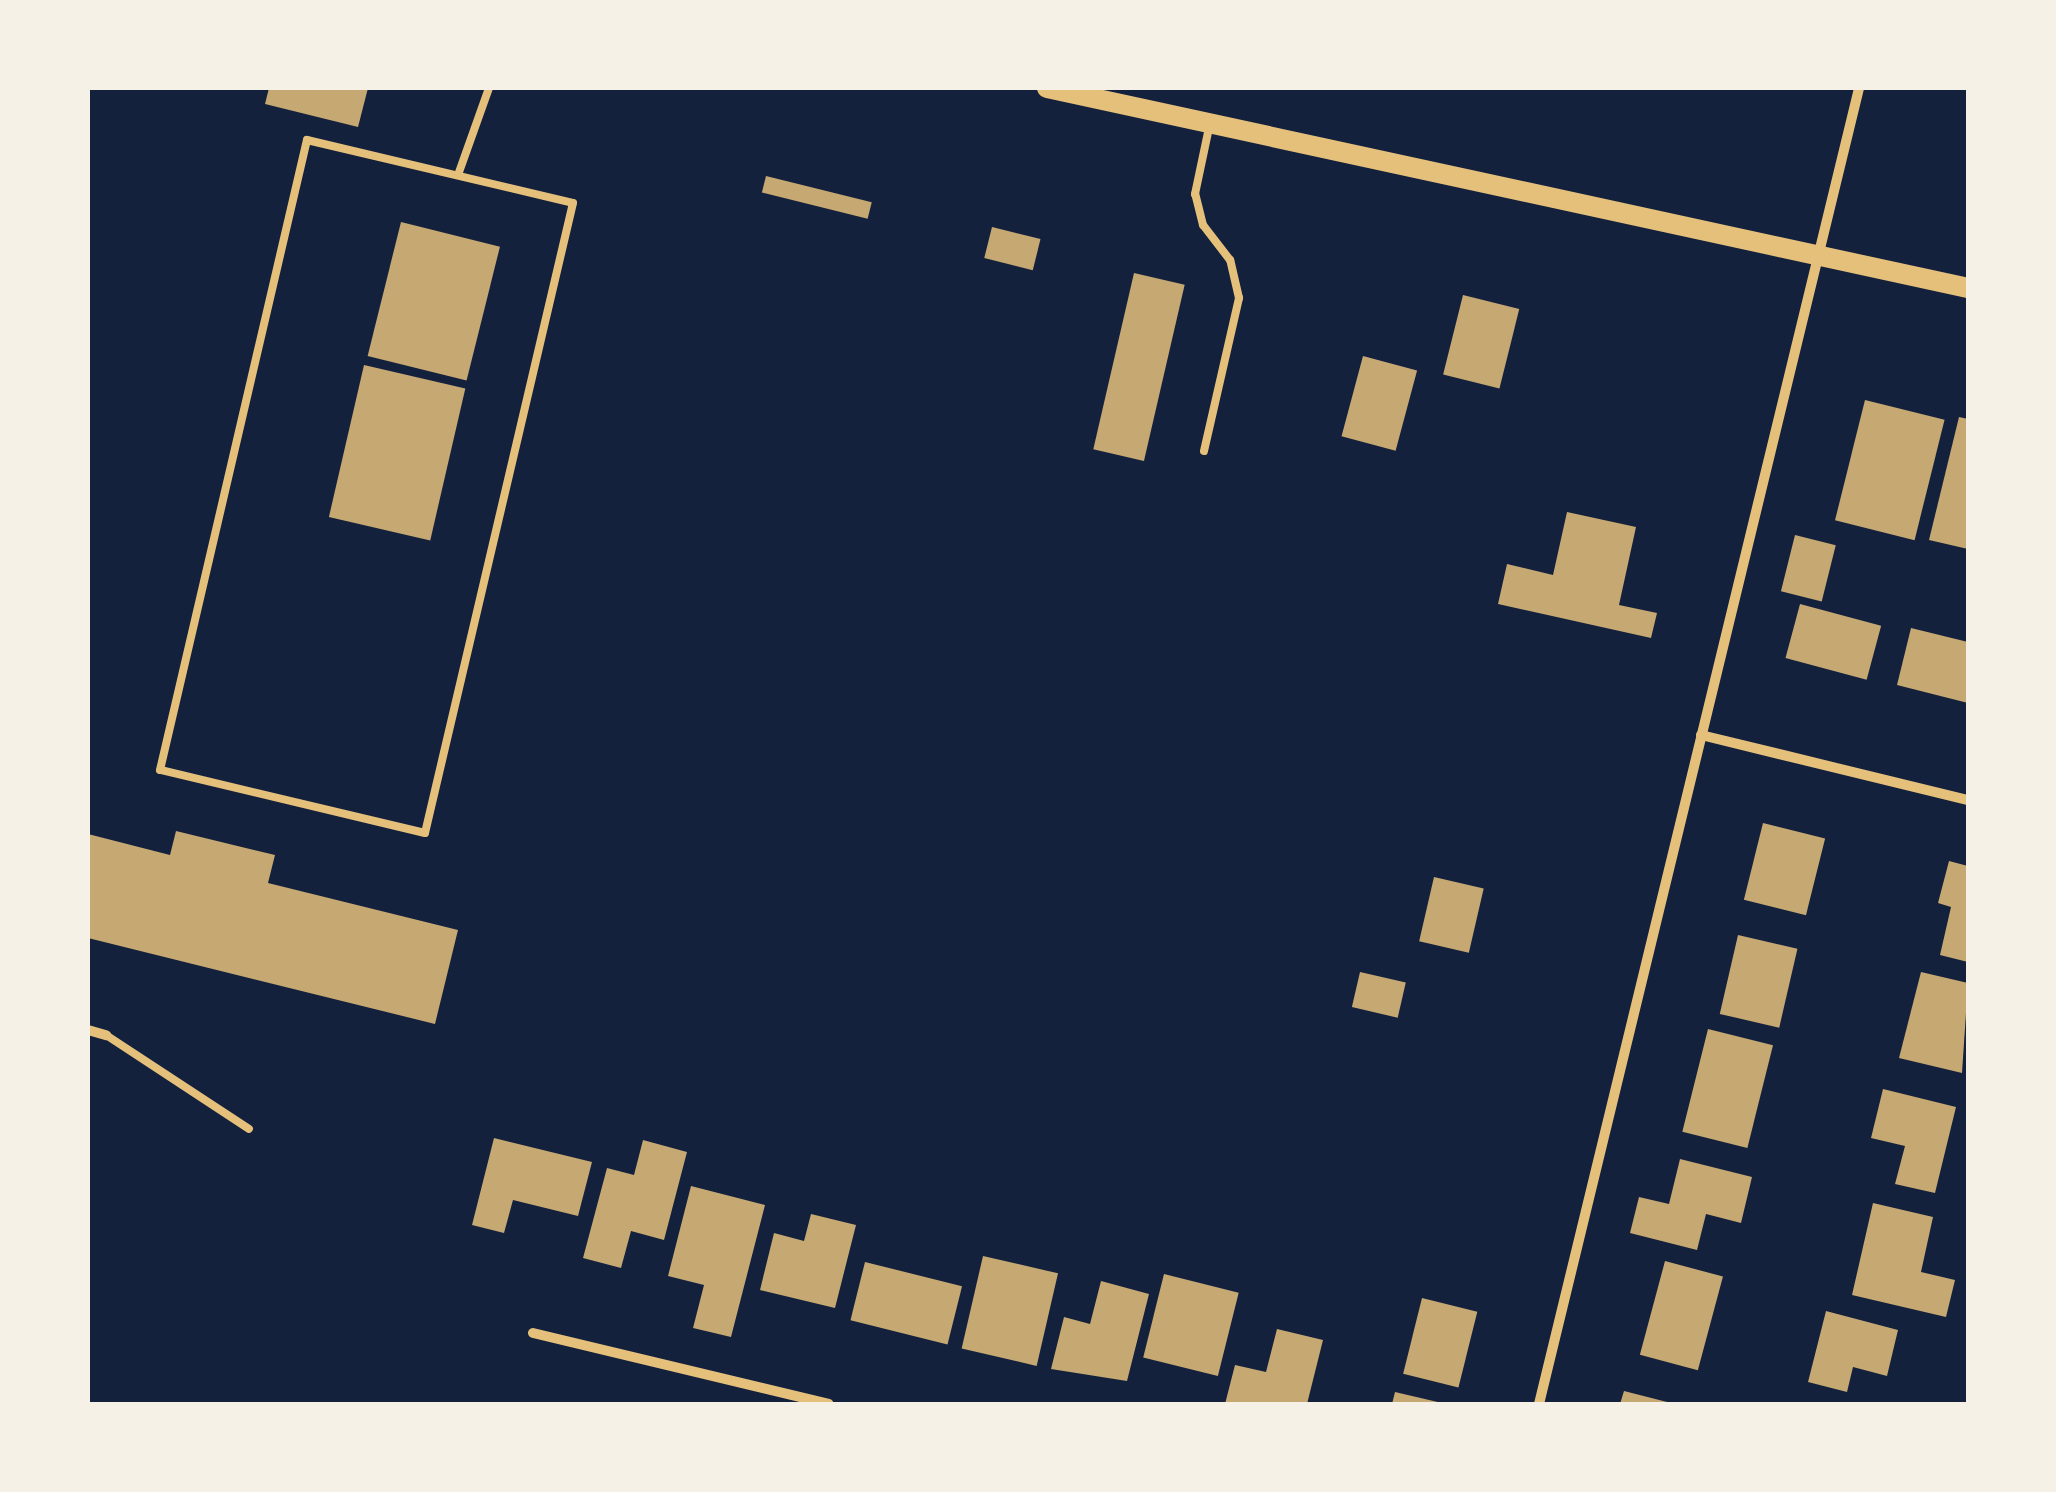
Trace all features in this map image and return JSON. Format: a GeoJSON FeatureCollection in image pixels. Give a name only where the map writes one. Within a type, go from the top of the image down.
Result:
{"type":"FeatureCollection","features":[{"type":"Feature","properties":{"kind":"main road"},"geometry":{"type":"LineString","coordinates":[[1047,88],[1103,93],[1210,123],[1968,288]]}},
{"type":"Feature","properties":{"kind":"street"},"geometry":{"type":"LineString","coordinates":[[1539,1404],[1860,88]]}},
{"type":"Feature","properties":{"kind":"street"},"geometry":{"type":"LineString","coordinates":[[1701,735],[1968,800]]}},
{"type":"Feature","properties":{"kind":"street"},"geometry":{"type":"LineString","coordinates":[[88,1030],[106,1036]]}},
{"type":"Feature","properties":{"kind":"street"},"geometry":{"type":"LineString","coordinates":[[534,1333],[829,1404]]}},
{"type":"Feature","properties":{"kind":"lane"},"geometry":{"type":"LineString","coordinates":[[458,176],[489,88]]}},
{"type":"Feature","properties":{"kind":"lane"},"geometry":{"type":"LineString","coordinates":[[1204,452],[1240,298],[1230,260],[1203,225],[1195,194],[1210,123]]}},
{"type":"Feature","properties":{"kind":"lane"},"geometry":{"type":"LineString","coordinates":[[307,140],[458,176],[573,202],[425,833],[160,770],[307,140]]}},
{"type":"Feature","properties":{"kind":"lane"},"geometry":{"type":"LineString","coordinates":[[106,1036],[249,1129]]}},
{"type":"Feature","properties":{"kind":"building"},"geometry":{"type":"Polygon","coordinates":[[[269,88],[368,88],[358,127],[265,104],[269,88]]]}},
{"type":"Feature","properties":{"kind":"building"},"geometry":{"type":"Polygon","coordinates":[[[766,176],[872,202],[868,219],[762,192],[766,176]]]}},
{"type":"Feature","properties":{"kind":"building"},"geometry":{"type":"Polygon","coordinates":[[[401,222],[500,247],[467,381],[368,356],[401,222]]]}},
{"type":"Feature","properties":{"kind":"building"},"geometry":{"type":"Polygon","coordinates":[[[992,227],[1041,239],[1033,270],[984,258],[992,227]]]}},
{"type":"Feature","properties":{"kind":"building"},"geometry":{"type":"Polygon","coordinates":[[[1134,273],[1185,285],[1144,461],[1093,449],[1134,273]]]}},
{"type":"Feature","properties":{"kind":"building"},"geometry":{"type":"Polygon","coordinates":[[[1463,295],[1519,309],[1499,389],[1443,375],[1463,295]]]}},
{"type":"Feature","properties":{"kind":"building"},"geometry":{"type":"Polygon","coordinates":[[[1363,356],[1417,370],[1396,451],[1342,436],[1363,356]]]}},
{"type":"Feature","properties":{"kind":"building"},"geometry":{"type":"Polygon","coordinates":[[[364,365],[465,388],[430,540],[329,517],[364,365]]]}},
{"type":"Feature","properties":{"kind":"building"},"geometry":{"type":"Polygon","coordinates":[[[1865,400],[1945,420],[1915,540],[1835,520],[1865,400]]]}},
{"type":"Feature","properties":{"kind":"building"},"geometry":{"type":"Polygon","coordinates":[[[1959,417],[1968,419],[1968,549],[1929,540],[1959,417]]]}},
{"type":"Feature","properties":{"kind":"building"},"geometry":{"type":"Polygon","coordinates":[[[1567,512],[1636,527],[1619,605],[1657,613],[1651,638],[1498,604],[1507,564],[1553,575],[1567,512]]]}},
{"type":"Feature","properties":{"kind":"building"},"geometry":{"type":"Polygon","coordinates":[[[1795,535],[1836,545],[1822,601],[1781,591],[1795,535]]]}},
{"type":"Feature","properties":{"kind":"building"},"geometry":{"type":"Polygon","coordinates":[[[1800,604],[1881,626],[1867,680],[1786,658],[1800,604]]]}},
{"type":"Feature","properties":{"kind":"building"},"geometry":{"type":"Polygon","coordinates":[[[1911,628],[1968,642],[1968,703],[1897,685],[1911,628]]]}},
{"type":"Feature","properties":{"kind":"building"},"geometry":{"type":"Polygon","coordinates":[[[1763,823],[1825,838],[1806,915],[1744,900],[1763,823]]]}},
{"type":"Feature","properties":{"kind":"building"},"geometry":{"type":"Polygon","coordinates":[[[176,831],[275,855],[268,883],[458,930],[435,1024],[88,938],[88,834],[170,855],[176,831]]]}},
{"type":"Feature","properties":{"kind":"building"},"geometry":{"type":"Polygon","coordinates":[[[1949,861],[1968,866],[1968,962],[1940,955],[1951,907],[1938,903],[1949,861]]]}},
{"type":"Feature","properties":{"kind":"building"},"geometry":{"type":"Polygon","coordinates":[[[1434,877],[1484,888],[1469,953],[1419,941],[1434,877]]]}},
{"type":"Feature","properties":{"kind":"building"},"geometry":{"type":"Polygon","coordinates":[[[1738,935],[1797,949],[1779,1028],[1720,1014],[1738,935]]]}},
{"type":"Feature","properties":{"kind":"building"},"geometry":{"type":"Polygon","coordinates":[[[1360,972],[1406,983],[1398,1018],[1352,1007],[1360,972]]]}},
{"type":"Feature","properties":{"kind":"building"},"geometry":{"type":"Polygon","coordinates":[[[1921,972],[1968,983],[1962,1073],[1899,1058],[1921,972]]]}},
{"type":"Feature","properties":{"kind":"building"},"geometry":{"type":"Polygon","coordinates":[[[1708,1029],[1773,1045],[1747,1148],[1682,1132],[1708,1029]]]}},
{"type":"Feature","properties":{"kind":"building"},"geometry":{"type":"Polygon","coordinates":[[[1883,1089],[1956,1107],[1935,1193],[1895,1184],[1905,1146],[1871,1138],[1883,1089]]]}},
{"type":"Feature","properties":{"kind":"building"},"geometry":{"type":"Polygon","coordinates":[[[494,1138],[592,1162],[578,1216],[513,1200],[504,1233],[472,1225],[494,1138]]]}},
{"type":"Feature","properties":{"kind":"building"},"geometry":{"type":"Polygon","coordinates":[[[643,1140],[687,1152],[664,1240],[631,1231],[621,1268],[583,1258],[607,1168],[634,1175],[643,1140]]]}},
{"type":"Feature","properties":{"kind":"building"},"geometry":{"type":"Polygon","coordinates":[[[1680,1159],[1752,1177],[1741,1223],[1706,1214],[1697,1250],[1630,1233],[1639,1197],[1669,1204],[1680,1159]]]}},
{"type":"Feature","properties":{"kind":"building"},"geometry":{"type":"Polygon","coordinates":[[[691,1186],[765,1205],[731,1337],[693,1328],[704,1285],[668,1276],[691,1186]]]}},
{"type":"Feature","properties":{"kind":"building"},"geometry":{"type":"Polygon","coordinates":[[[1873,1203],[1933,1217],[1921,1272],[1955,1280],[1946,1317],[1852,1295],[1873,1203]]]}},
{"type":"Feature","properties":{"kind":"building"},"geometry":{"type":"Polygon","coordinates":[[[811,1214],[856,1225],[835,1308],[760,1290],[774,1233],[804,1241],[811,1214]]]}},
{"type":"Feature","properties":{"kind":"building"},"geometry":{"type":"Polygon","coordinates":[[[983,1256],[1058,1273],[1037,1366],[962,1349],[983,1256]]]}},
{"type":"Feature","properties":{"kind":"building"},"geometry":{"type":"Polygon","coordinates":[[[1665,1261],[1723,1277],[1698,1370],[1640,1355],[1665,1261]]]}},
{"type":"Feature","properties":{"kind":"building"},"geometry":{"type":"Polygon","coordinates":[[[865,1262],[962,1286],[948,1344],[850,1320],[865,1262]]]}},
{"type":"Feature","properties":{"kind":"building"},"geometry":{"type":"Polygon","coordinates":[[[1164,1274],[1239,1293],[1218,1376],[1143,1357],[1164,1274]]]}},
{"type":"Feature","properties":{"kind":"building"},"geometry":{"type":"Polygon","coordinates":[[[1101,1281],[1149,1294],[1127,1381],[1051,1369],[1064,1317],[1090,1324],[1101,1281]]]}},
{"type":"Feature","properties":{"kind":"building"},"geometry":{"type":"Polygon","coordinates":[[[1422,1298],[1477,1312],[1458,1387],[1403,1374],[1422,1298]]]}},
{"type":"Feature","properties":{"kind":"building"},"geometry":{"type":"Polygon","coordinates":[[[1826,1311],[1898,1330],[1887,1376],[1853,1367],[1847,1392],[1808,1382],[1826,1311]]]}},
{"type":"Feature","properties":{"kind":"building"},"geometry":{"type":"Polygon","coordinates":[[[1277,1329],[1323,1340],[1307,1404],[1225,1404],[1235,1365],[1266,1372],[1277,1329]]]}},
{"type":"Feature","properties":{"kind":"building"},"geometry":{"type":"Polygon","coordinates":[[[1624,1391],[1671,1403],[1620,1404],[1624,1391]]]}},
{"type":"Feature","properties":{"kind":"building"},"geometry":{"type":"Polygon","coordinates":[[[1395,1392],[1442,1403],[1392,1404],[1395,1392]]]}}]}
